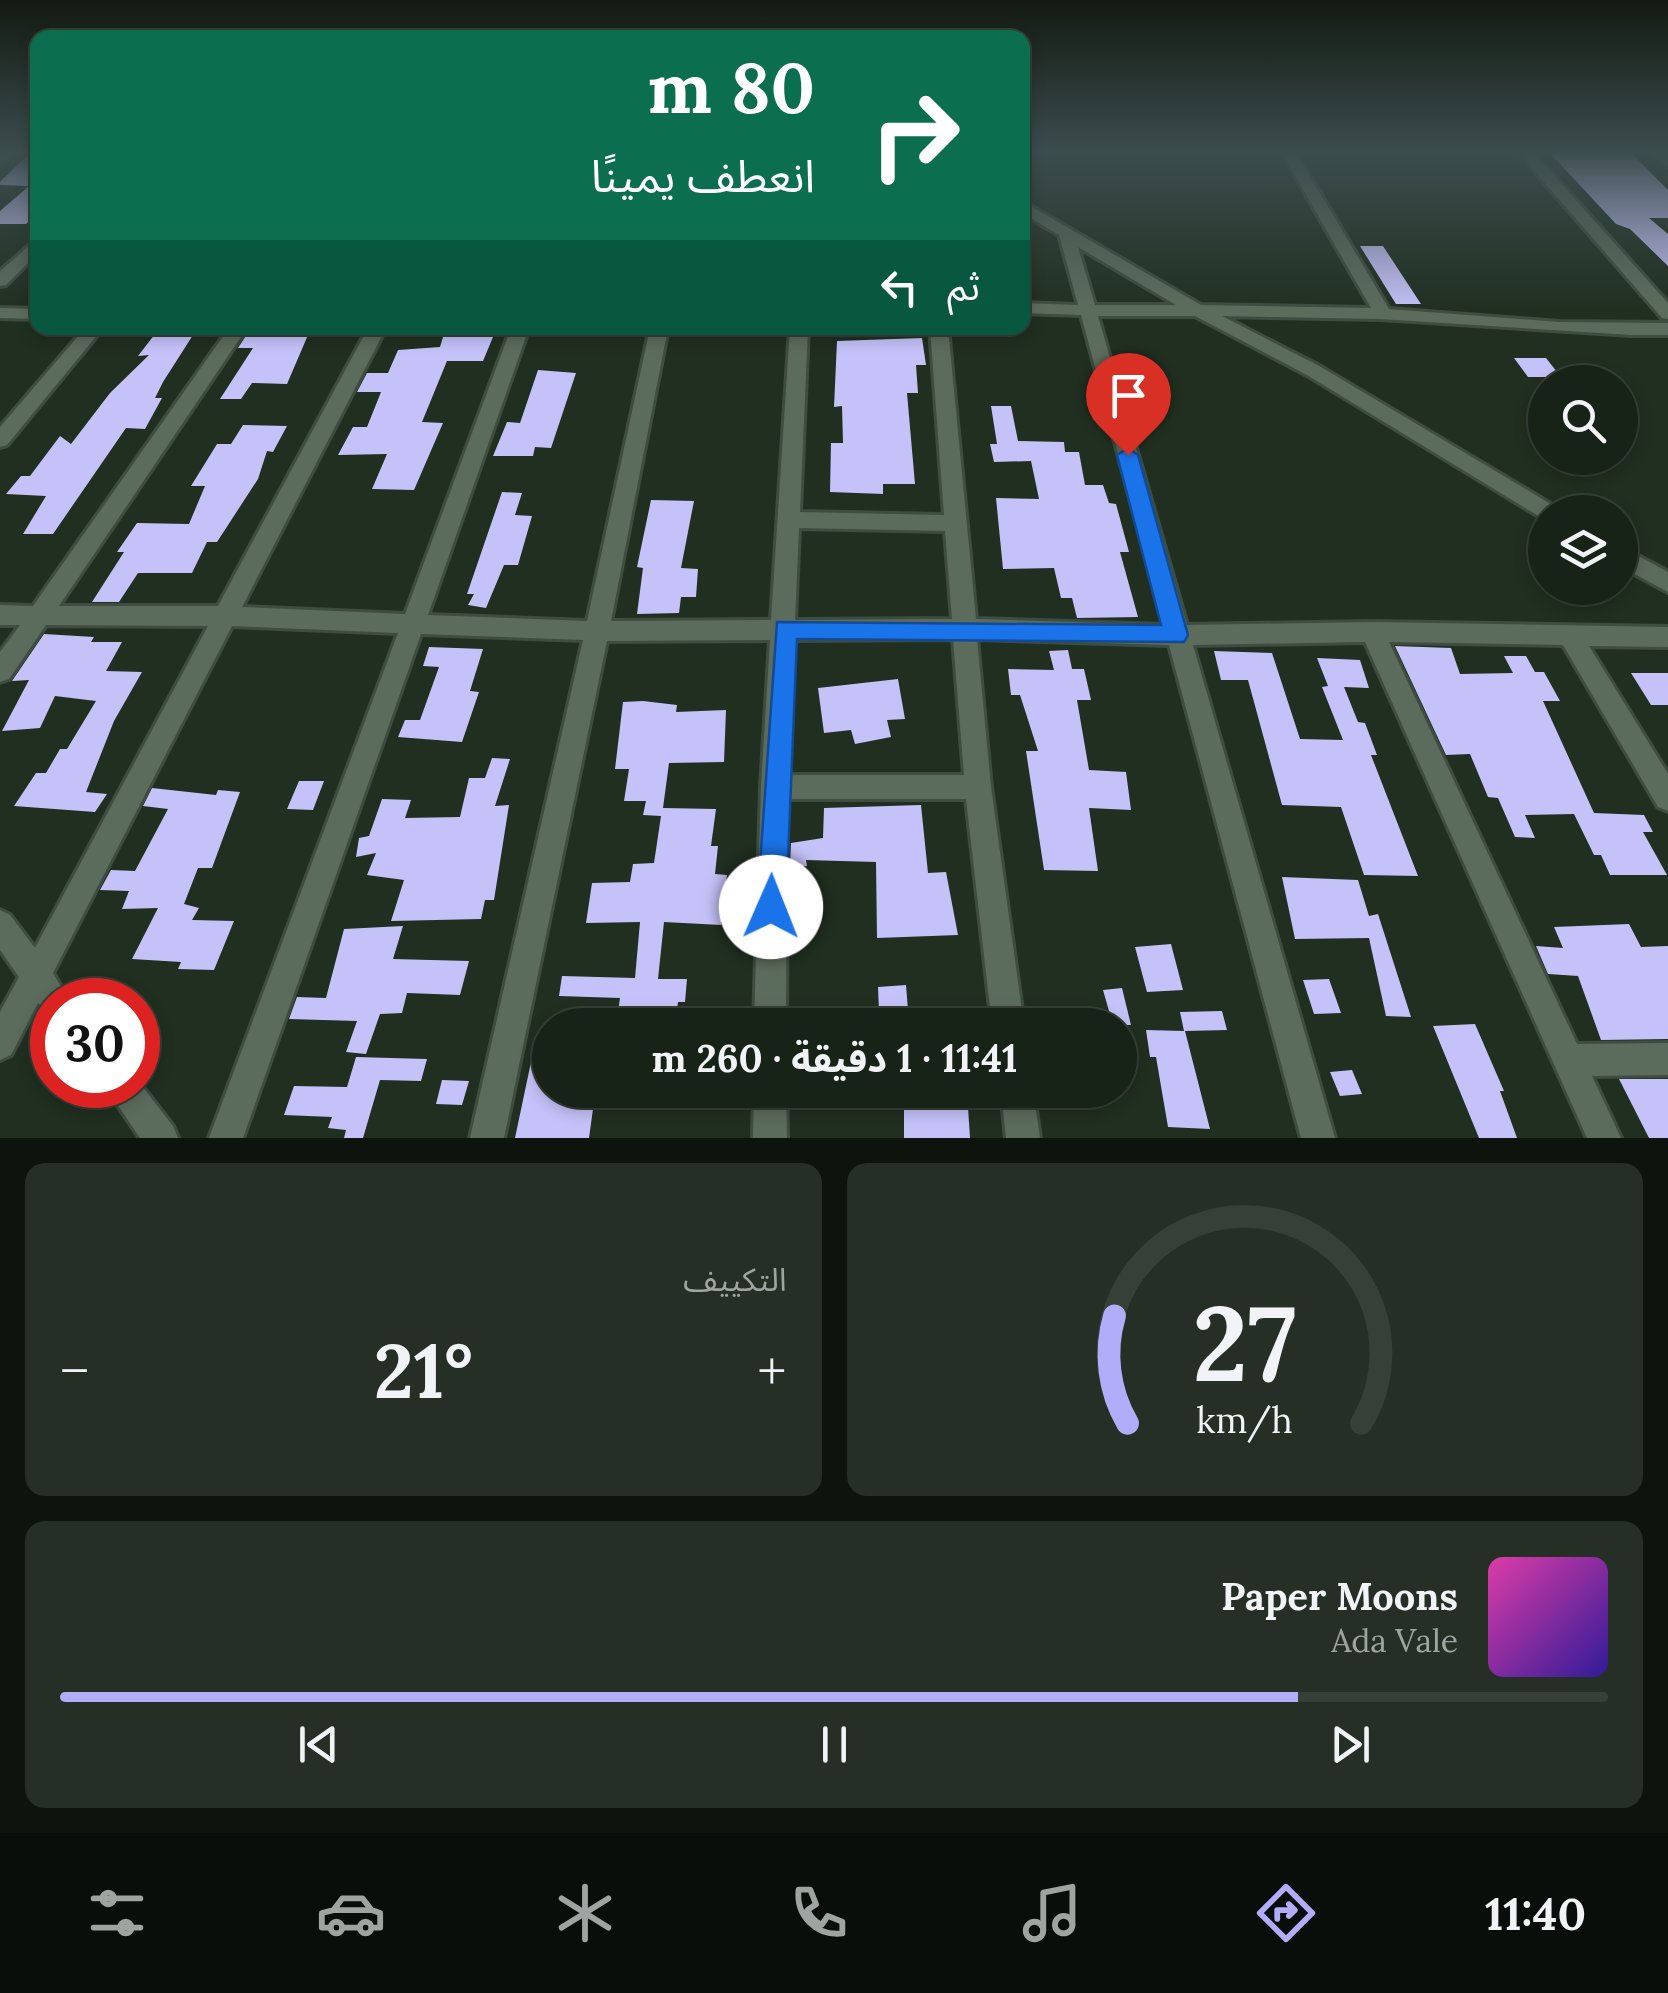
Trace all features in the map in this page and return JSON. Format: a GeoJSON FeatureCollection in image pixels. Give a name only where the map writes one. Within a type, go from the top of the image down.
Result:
{"type":"FeatureCollection","features":[{"type":"Feature","properties":{"kind":"street"},"geometry":{"type":"LineString","coordinates":[[1319,204],[1382,314]]}},
{"type":"Feature","properties":{"kind":"street"},"geometry":{"type":"LineString","coordinates":[[1571,204],[1668,314]]}},
{"type":"Feature","properties":{"kind":"street"},"geometry":{"type":"LineString","coordinates":[[1030,211],[1191,307],[1314,371],[1528,501]]}},
{"type":"Feature","properties":{"kind":"street"},"geometry":{"type":"LineString","coordinates":[[1066,231],[1318,1138]]}},
{"type":"Feature","properties":{"kind":"street"},"geometry":{"type":"LineString","coordinates":[[0,280],[30,250]]}},
{"type":"Feature","properties":{"kind":"street"},"geometry":{"type":"LineString","coordinates":[[1030,308],[1089,311],[1191,307],[1382,314],[1559,330],[1668,329]]}},
{"type":"Feature","properties":{"kind":"street"},"geometry":{"type":"LineString","coordinates":[[0,313],[30,314]]}},
{"type":"Feature","properties":{"kind":"street"},"geometry":{"type":"LineString","coordinates":[[0,440],[88,335]]}},
{"type":"Feature","properties":{"kind":"street"},"geometry":{"type":"LineString","coordinates":[[0,672],[233,335]]}},
{"type":"Feature","properties":{"kind":"street"},"geometry":{"type":"LineString","coordinates":[[50,978],[225,616],[373,335]]}},
{"type":"Feature","properties":{"kind":"street"},"geometry":{"type":"LineString","coordinates":[[226,1138],[517,335]]}},
{"type":"Feature","properties":{"kind":"street"},"geometry":{"type":"LineString","coordinates":[[488,1138],[544,888],[657,335]]}},
{"type":"Feature","properties":{"kind":"street"},"geometry":{"type":"LineString","coordinates":[[770,1008],[774,788],[799,335]]}},
{"type":"Feature","properties":{"kind":"street"},"geometry":{"type":"LineString","coordinates":[[940,335],[978,786],[1006,1008]]}},
{"type":"Feature","properties":{"kind":"street"},"geometry":{"type":"LineString","coordinates":[[790,520],[956,523]]}},
{"type":"Feature","properties":{"kind":"street"},"geometry":{"type":"LineString","coordinates":[[1638,566],[1668,583]]}},
{"type":"Feature","properties":{"kind":"street"},"geometry":{"type":"LineString","coordinates":[[0,614],[225,616],[594,631],[965,629],[1176,635],[1372,632],[1668,637]]}},
{"type":"Feature","properties":{"kind":"street"},"geometry":{"type":"LineString","coordinates":[[1372,632],[1604,1138]]}},
{"type":"Feature","properties":{"kind":"street"},"geometry":{"type":"LineString","coordinates":[[1570,634],[1668,798]]}},
{"type":"Feature","properties":{"kind":"street"},"geometry":{"type":"LineString","coordinates":[[774,788],[978,786]]}},
{"type":"Feature","properties":{"kind":"street"},"geometry":{"type":"LineString","coordinates":[[0,925],[38,978]]}},
{"type":"Feature","properties":{"kind":"street"},"geometry":{"type":"LineString","coordinates":[[0,1044],[30,1007]]}},
{"type":"Feature","properties":{"kind":"street"},"geometry":{"type":"LineString","coordinates":[[1568,1060],[1668,1059]]}},
{"type":"Feature","properties":{"kind":"street"},"geometry":{"type":"LineString","coordinates":[[137,1108],[160,1138]]}},
{"type":"Feature","properties":{"kind":"street"},"geometry":{"type":"LineString","coordinates":[[770,1108],[770,1138]]}},
{"type":"Feature","properties":{"kind":"street"},"geometry":{"type":"LineString","coordinates":[[1019,1108],[1023,1138]]}},
{"type":"Feature","properties":{"kind":"building"},"geometry":{"type":"Polygon","coordinates":[[[8,204],[30,204],[30,220],[26,224],[0,224],[0,211],[8,204]]]}},
{"type":"Feature","properties":{"kind":"building"},"geometry":{"type":"Polygon","coordinates":[[[1597,204],[1668,204],[1668,218],[1649,218],[1668,234],[1668,266],[1630,229],[1616,224],[1597,204]]]}},
{"type":"Feature","properties":{"kind":"building"},"geometry":{"type":"Polygon","coordinates":[[[1360,246],[1383,246],[1421,304],[1396,304],[1360,246]]]}},
{"type":"Feature","properties":{"kind":"building"},"geometry":{"type":"Polygon","coordinates":[[[154,335],[193,335],[163,382],[155,398],[162,398],[145,429],[126,428],[53,534],[23,534],[46,496],[6,494],[21,476],[30,476],[60,436],[71,444],[110,393],[149,355],[138,356],[154,335]]]}},
{"type":"Feature","properties":{"kind":"building"},"geometry":{"type":"Polygon","coordinates":[[[246,335],[308,335],[287,384],[252,383],[241,399],[220,399],[253,348],[238,348],[246,335]]]}},
{"type":"Feature","properties":{"kind":"building"},"geometry":{"type":"Polygon","coordinates":[[[443,337],[493,337],[483,361],[447,361],[422,422],[443,423],[414,490],[372,489],[387,454],[338,455],[353,427],[367,427],[381,392],[357,392],[367,373],[388,373],[398,350],[440,347],[443,337]]]}},
{"type":"Feature","properties":{"kind":"building"},"geometry":{"type":"Polygon","coordinates":[[[922,338],[926,365],[916,365],[918,393],[907,393],[915,484],[883,484],[883,494],[830,492],[831,443],[843,443],[842,406],[834,407],[837,341],[922,338]]]}},
{"type":"Feature","properties":{"kind":"building"},"geometry":{"type":"Polygon","coordinates":[[[1514,358],[1546,358],[1552,365],[1528,365],[1528,377],[1514,358]]]}},
{"type":"Feature","properties":{"kind":"building"},"geometry":{"type":"Polygon","coordinates":[[[538,370],[576,373],[551,448],[535,447],[533,456],[493,456],[507,422],[520,423],[538,370]]]}},
{"type":"Feature","properties":{"kind":"building"},"geometry":{"type":"Polygon","coordinates":[[[991,406],[1011,406],[1018,441],[1064,442],[1065,452],[1079,452],[1085,485],[1103,485],[1109,503],[1116,504],[1129,552],[1120,552],[1138,617],[1077,618],[1072,598],[1061,598],[1054,568],[1003,569],[996,498],[1039,499],[1031,461],[994,462],[990,444],[997,444],[991,406]]]}},
{"type":"Feature","properties":{"kind":"building"},"geometry":{"type":"Polygon","coordinates":[[[243,425],[287,426],[273,452],[267,451],[258,479],[217,542],[207,542],[192,573],[138,573],[119,602],[92,602],[124,552],[117,552],[137,523],[189,524],[205,486],[191,486],[217,444],[231,444],[243,425]]]}},
{"type":"Feature","properties":{"kind":"building"},"geometry":{"type":"Polygon","coordinates":[[[502,492],[522,493],[515,515],[532,516],[518,565],[504,565],[486,608],[468,605],[474,594],[467,594],[502,492]]]}},
{"type":"Feature","properties":{"kind":"building"},"geometry":{"type":"Polygon","coordinates":[[[651,500],[694,501],[681,568],[698,569],[696,597],[681,597],[679,613],[637,614],[643,568],[637,567],[651,500]]]}},
{"type":"Feature","properties":{"kind":"building"},"geometry":{"type":"Polygon","coordinates":[[[44,634],[94,637],[91,642],[122,642],[106,671],[142,672],[114,721],[86,792],[107,794],[95,812],[14,806],[36,773],[46,773],[60,749],[67,749],[96,701],[55,696],[40,728],[2,731],[29,680],[12,681],[44,634]]]}},
{"type":"Feature","properties":{"kind":"building"},"geometry":{"type":"Polygon","coordinates":[[[1395,646],[1451,648],[1460,674],[1513,673],[1504,656],[1526,656],[1535,672],[1544,672],[1560,701],[1543,701],[1594,813],[1644,815],[1653,832],[1643,832],[1667,875],[1610,875],[1601,855],[1594,855],[1574,814],[1525,815],[1535,838],[1515,837],[1498,798],[1488,797],[1470,754],[1446,755],[1395,646]]]}},
{"type":"Feature","properties":{"kind":"building"},"geometry":{"type":"Polygon","coordinates":[[[429,647],[483,649],[470,691],[479,692],[462,742],[398,737],[405,720],[420,720],[439,667],[423,666],[429,647]]]}},
{"type":"Feature","properties":{"kind":"building"},"geometry":{"type":"Polygon","coordinates":[[[1068,650],[1072,669],[1084,669],[1091,700],[1077,700],[1089,770],[1126,772],[1131,810],[1089,808],[1098,871],[1044,870],[1026,751],[1038,751],[1020,695],[1011,695],[1008,669],[1054,670],[1049,651],[1068,650]]]}},
{"type":"Feature","properties":{"kind":"building"},"geometry":{"type":"Polygon","coordinates":[[[1214,651],[1272,653],[1300,739],[1343,740],[1322,687],[1328,686],[1317,658],[1360,660],[1369,688],[1344,687],[1358,722],[1365,723],[1377,755],[1371,755],[1418,876],[1364,875],[1341,807],[1282,805],[1248,680],[1221,680],[1214,651]]]}},
{"type":"Feature","properties":{"kind":"building"},"geometry":{"type":"Polygon","coordinates":[[[1631,673],[1668,673],[1668,705],[1651,705],[1631,673]]]}},
{"type":"Feature","properties":{"kind":"building"},"geometry":{"type":"Polygon","coordinates":[[[898,679],[905,719],[887,720],[891,737],[855,744],[851,730],[824,733],[818,688],[898,679]]]}},
{"type":"Feature","properties":{"kind":"building"},"geometry":{"type":"Polygon","coordinates":[[[623,702],[677,705],[676,712],[726,710],[724,762],[669,763],[663,808],[716,809],[711,846],[718,846],[715,874],[727,875],[721,925],[664,922],[658,979],[687,979],[685,1002],[678,1002],[677,1008],[619,1008],[620,998],[559,996],[562,976],[635,978],[640,922],[586,923],[592,883],[630,882],[633,864],[654,863],[661,816],[643,815],[646,801],[624,801],[629,769],[615,769],[623,702]]]}},
{"type":"Feature","properties":{"kind":"building"},"geometry":{"type":"Polygon","coordinates":[[[492,758],[510,759],[495,806],[509,805],[494,900],[485,900],[481,919],[391,921],[404,880],[367,875],[376,853],[356,857],[359,838],[369,836],[382,799],[411,800],[405,818],[460,817],[469,778],[485,778],[492,758]]]}},
{"type":"Feature","properties":{"kind":"building"},"geometry":{"type":"Polygon","coordinates":[[[299,781],[324,781],[313,810],[287,809],[299,781]]]}},
{"type":"Feature","properties":{"kind":"building"},"geometry":{"type":"Polygon","coordinates":[[[152,788],[216,795],[218,790],[240,792],[212,868],[198,868],[184,904],[199,908],[192,920],[234,921],[214,970],[178,969],[181,962],[132,959],[158,908],[122,909],[129,891],[100,890],[111,870],[135,871],[168,809],[143,806],[152,788]]]}},
{"type":"Feature","properties":{"kind":"building"},"geometry":{"type":"Polygon","coordinates":[[[921,805],[928,873],[946,872],[958,935],[877,938],[876,862],[806,860],[807,866],[790,868],[791,843],[823,838],[824,808],[921,805]]]}},
{"type":"Feature","properties":{"kind":"building"},"geometry":{"type":"Polygon","coordinates":[[[1282,877],[1358,880],[1369,916],[1378,914],[1411,1017],[1386,1016],[1369,938],[1295,939],[1282,877]]]}},
{"type":"Feature","properties":{"kind":"building"},"geometry":{"type":"Polygon","coordinates":[[[1629,924],[1641,947],[1668,946],[1668,1039],[1601,1040],[1578,976],[1548,974],[1536,946],[1563,948],[1554,927],[1629,924]]]}},
{"type":"Feature","properties":{"kind":"building"},"geometry":{"type":"Polygon","coordinates":[[[403,926],[393,959],[469,961],[460,995],[407,993],[402,1013],[380,1014],[366,1054],[346,1052],[357,1021],[289,1019],[297,997],[326,998],[344,929],[403,926]]]}},
{"type":"Feature","properties":{"kind":"building"},"geometry":{"type":"Polygon","coordinates":[[[1171,944],[1183,990],[1147,992],[1135,947],[1171,944]]]}},
{"type":"Feature","properties":{"kind":"building"},"geometry":{"type":"Polygon","coordinates":[[[1329,979],[1341,1013],[1314,1014],[1303,980],[1329,979]]]}},
{"type":"Feature","properties":{"kind":"building"},"geometry":{"type":"Polygon","coordinates":[[[906,985],[908,1008],[879,1008],[878,987],[906,985]]]}},
{"type":"Feature","properties":{"kind":"building"},"geometry":{"type":"Polygon","coordinates":[[[1122,988],[1127,1008],[1108,1008],[1103,990],[1122,988]]]}},
{"type":"Feature","properties":{"kind":"building"},"geometry":{"type":"Polygon","coordinates":[[[1222,1011],[1227,1030],[1185,1031],[1210,1129],[1168,1127],[1156,1057],[1150,1057],[1146,1030],[1184,1031],[1180,1012],[1222,1011]]]}},
{"type":"Feature","properties":{"kind":"building"},"geometry":{"type":"Polygon","coordinates":[[[1475,1024],[1504,1091],[1500,1091],[1517,1138],[1479,1138],[1433,1026],[1475,1024]]]}},
{"type":"Feature","properties":{"kind":"building"},"geometry":{"type":"Polygon","coordinates":[[[356,1057],[427,1059],[421,1081],[380,1080],[363,1138],[344,1138],[346,1130],[328,1128],[332,1117],[284,1115],[294,1086],[347,1087],[356,1057]]]}},
{"type":"Feature","properties":{"kind":"building"},"geometry":{"type":"Polygon","coordinates":[[[531,1062],[532,1108],[632,1108],[593,1109],[589,1138],[515,1138],[531,1062]]]}},
{"type":"Feature","properties":{"kind":"building"},"geometry":{"type":"Polygon","coordinates":[[[1352,1070],[1362,1094],[1340,1096],[1330,1072],[1352,1070]]]}},
{"type":"Feature","properties":{"kind":"building"},"geometry":{"type":"Polygon","coordinates":[[[1619,1079],[1668,1079],[1668,1138],[1649,1138],[1619,1079]]]}},
{"type":"Feature","properties":{"kind":"building"},"geometry":{"type":"Polygon","coordinates":[[[442,1080],[469,1081],[462,1105],[436,1104],[442,1080]]]}},
{"type":"Feature","properties":{"kind":"building"},"geometry":{"type":"Polygon","coordinates":[[[904,1108],[968,1108],[970,1138],[904,1138],[904,1108]]]}},
{"type":"Feature","properties":{"kind":"route"},"geometry":{"type":"LineString","coordinates":[[771,907],[785,629],[1176,635],[1128,455]]}}]}
